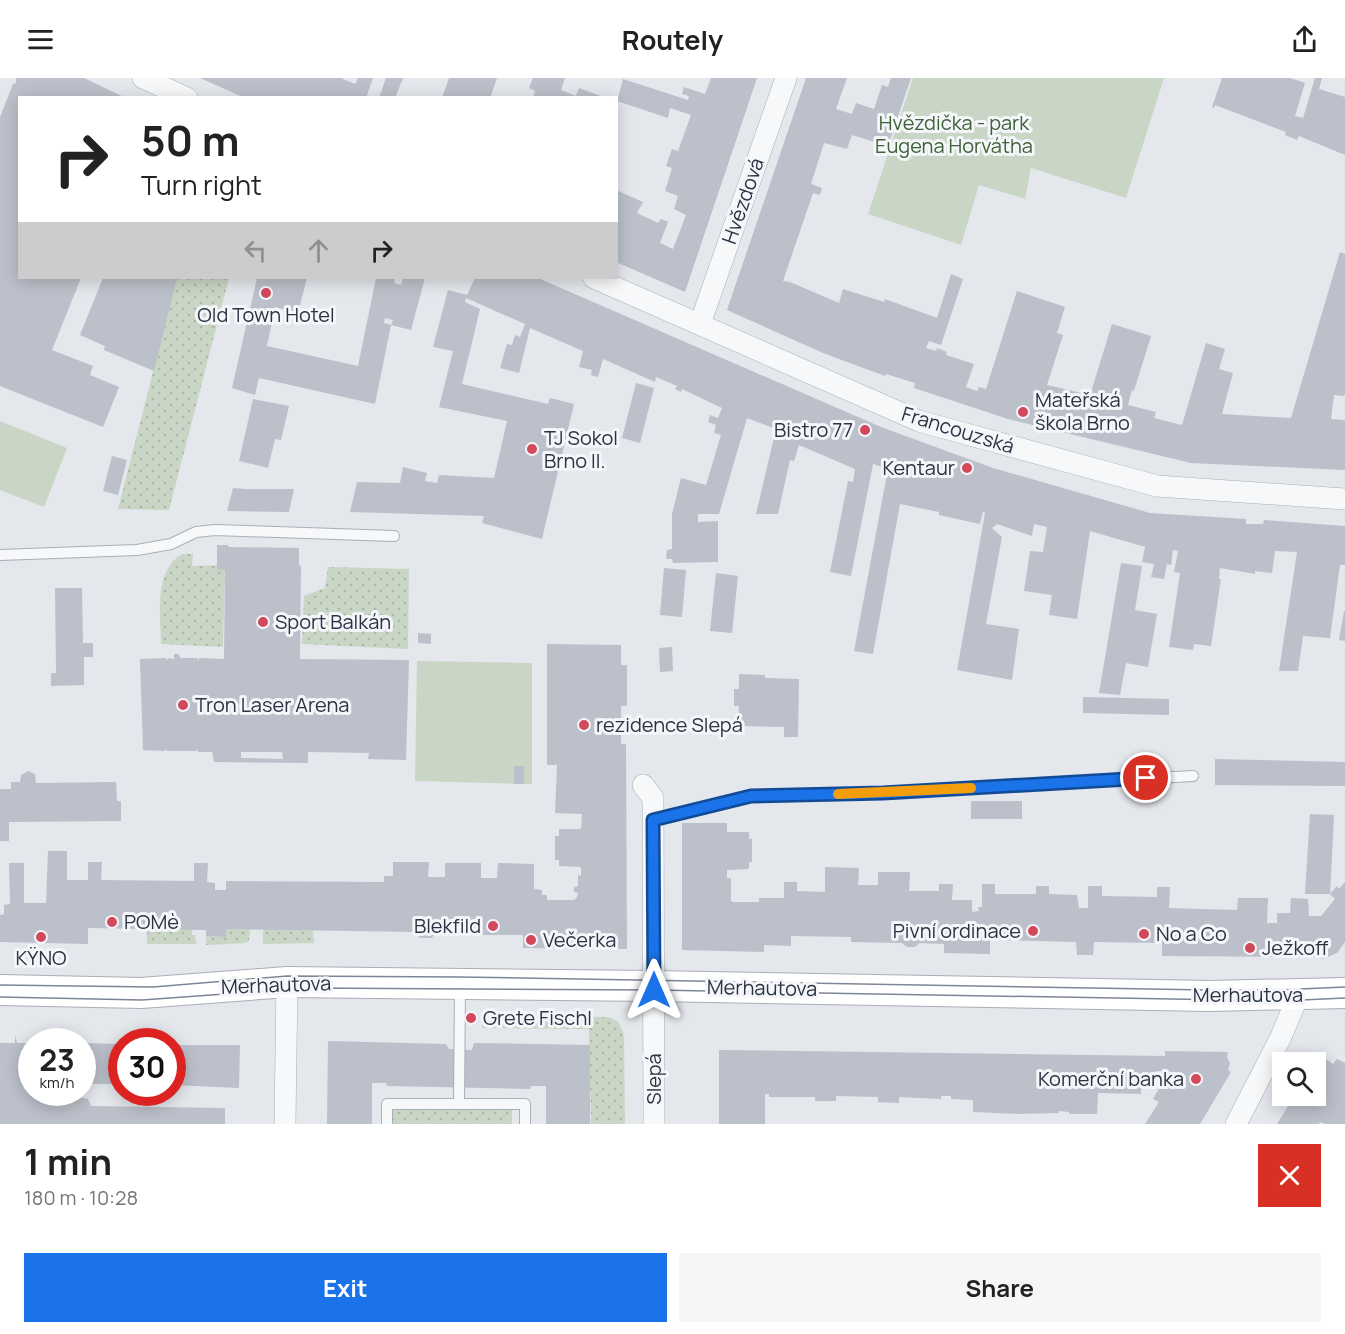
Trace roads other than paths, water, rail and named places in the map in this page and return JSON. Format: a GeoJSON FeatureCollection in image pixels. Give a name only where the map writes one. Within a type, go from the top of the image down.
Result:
{"type":"FeatureCollection","features":[{"type":"Feature","properties":{"kind":"street"},"geometry":{"type":"LineString","coordinates":[[143,78],[183,96]]}},
{"type":"Feature","properties":{"kind":"street","name":"Hvězdová"},"geometry":{"type":"LineString","coordinates":[[700,324],[786,78]]}},
{"type":"Feature","properties":{"kind":"street","name":"Francouzská"},"geometry":{"type":"LineString","coordinates":[[596,279],[919,421],[1157,486],[1345,499]]}},
{"type":"Feature","properties":{"kind":"street","name":"Slepá"},"geometry":{"type":"LineString","coordinates":[[643,785],[653,798],[654,1124]]}},
{"type":"Feature","properties":{"kind":"street"},"geometry":{"type":"LineString","coordinates":[[285,1124],[287,982]]}},
{"type":"Feature","properties":{"kind":"street","name":"Merhautova"},"geometry":{"type":"LineString","coordinates":[[0,990],[141,993],[287,982],[1209,996],[1345,993]]}},
{"type":"Feature","properties":{"kind":"street"},"geometry":{"type":"LineString","coordinates":[[1236,1124],[1280,1039],[1296,1001],[1296,995]]}},
{"type":"Feature","properties":{"kind":"lane"},"geometry":{"type":"LineString","coordinates":[[0,555],[137,550],[171,544],[196,532],[215,530],[394,536]]}},
{"type":"Feature","properties":{"kind":"lane"},"geometry":{"type":"LineString","coordinates":[[653,820],[751,796],[883,793],[1193,776]]}},
{"type":"Feature","properties":{"kind":"lane"},"geometry":{"type":"LineString","coordinates":[[459,1104],[460,983]]}},
{"type":"Feature","properties":{"kind":"lane"},"geometry":{"type":"LineString","coordinates":[[387,1124],[387,1104],[525,1104],[525,1124]]}},
{"type":"Feature","properties":{"kind":"tram line"},"geometry":{"type":"LineString","coordinates":[[0,985],[153,987],[287,976],[1209,990],[1345,987]]}},
{"type":"Feature","properties":{"kind":"tram line"},"geometry":{"type":"LineString","coordinates":[[0,997],[142,1000],[306,988],[654,990],[1280,1001],[1345,998]]}},
{"type":"Feature","properties":{"kind":"place","name":"Old Town Hotel"},"geometry":{"type":"Point","coordinates":[266,293]}},
{"type":"Feature","properties":{"kind":"place","name":"Mateřská škola Brno"},"geometry":{"type":"Point","coordinates":[1023,412]}},
{"type":"Feature","properties":{"kind":"place","name":"Bistro 77"},"geometry":{"type":"Point","coordinates":[865,430]}},
{"type":"Feature","properties":{"kind":"place","name":"TJ Sokol Brno II."},"geometry":{"type":"Point","coordinates":[532,449]}},
{"type":"Feature","properties":{"kind":"place","name":"Kentaur"},"geometry":{"type":"Point","coordinates":[967,468]}},
{"type":"Feature","properties":{"kind":"place","name":"Sport Balkán"},"geometry":{"type":"Point","coordinates":[263,622]}},
{"type":"Feature","properties":{"kind":"place","name":"Tron Laser Arena"},"geometry":{"type":"Point","coordinates":[183,705]}},
{"type":"Feature","properties":{"kind":"place","name":"rezidence Slepá"},"geometry":{"type":"Point","coordinates":[584,725]}},
{"type":"Feature","properties":{"kind":"place","name":"POMè"},"geometry":{"type":"Point","coordinates":[112,922]}},
{"type":"Feature","properties":{"kind":"place","name":"Blekfild"},"geometry":{"type":"Point","coordinates":[493,926]}},
{"type":"Feature","properties":{"kind":"place","name":"Pivní ordinace"},"geometry":{"type":"Point","coordinates":[1033,931]}},
{"type":"Feature","properties":{"kind":"place","name":"No a Co"},"geometry":{"type":"Point","coordinates":[1144,934]}},
{"type":"Feature","properties":{"kind":"place","name":"KŸNO"},"geometry":{"type":"Point","coordinates":[41,937]}},
{"type":"Feature","properties":{"kind":"place","name":"Večerka"},"geometry":{"type":"Point","coordinates":[531,940]}},
{"type":"Feature","properties":{"kind":"place","name":"Ježkoff"},"geometry":{"type":"Point","coordinates":[1250,948]}},
{"type":"Feature","properties":{"kind":"place","name":"Grete Fischl"},"geometry":{"type":"Point","coordinates":[471,1018]}},
{"type":"Feature","properties":{"kind":"place","name":"Komerční banka"},"geometry":{"type":"Point","coordinates":[1196,1079]}},
{"type":"Feature","properties":{"kind":"park label","name":"Hvězdička - park Eugena Horvátha"},"geometry":{"type":"Point","coordinates":[954,134]}}]}
